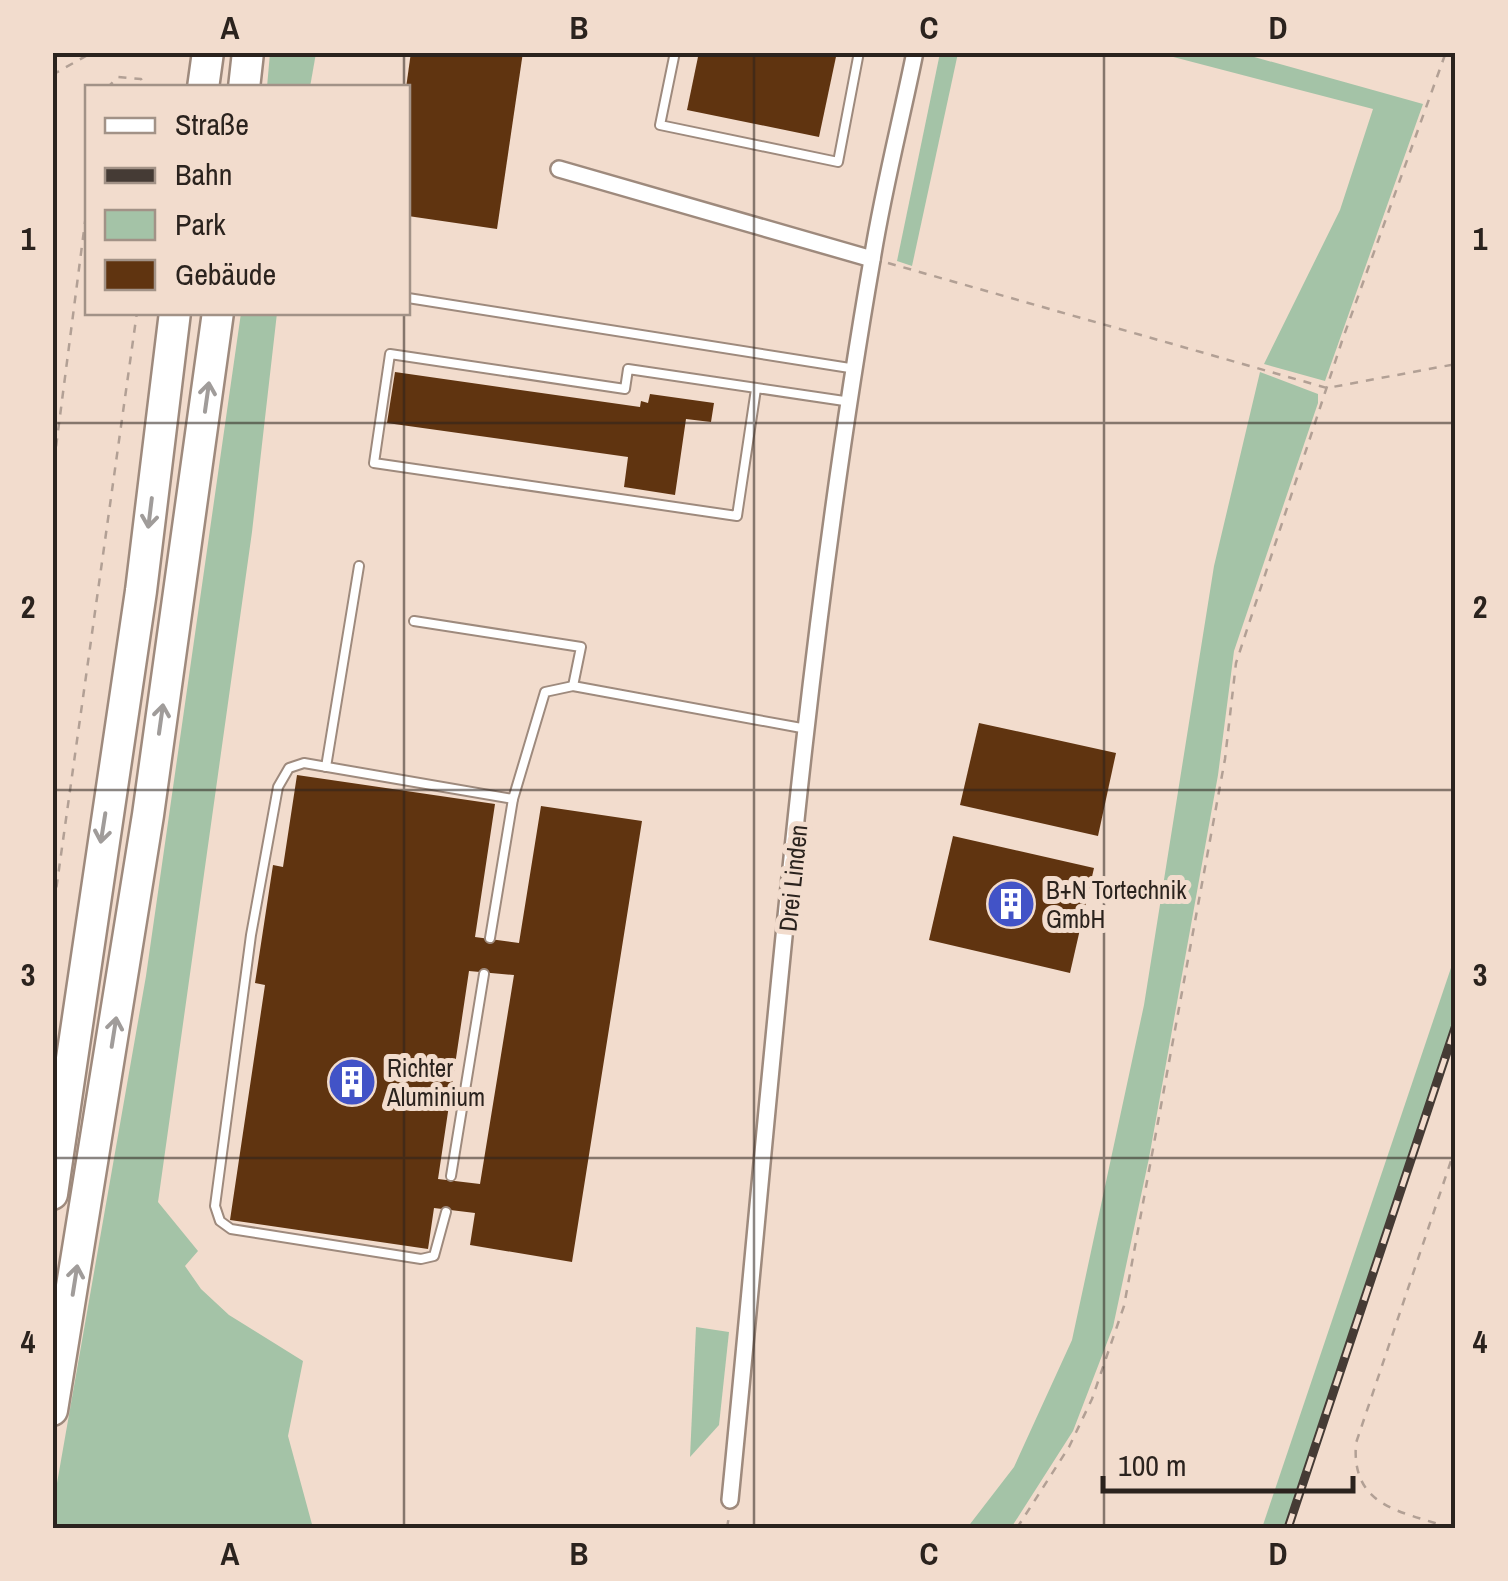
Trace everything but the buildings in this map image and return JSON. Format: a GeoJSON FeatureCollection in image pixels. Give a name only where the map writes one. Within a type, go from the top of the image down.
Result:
{"type":"FeatureCollection","features":[{"type":"Feature","properties":{"kind":"highway"},"geometry":{"type":"LineString","coordinates":[[203,85],[208,52]]}},
{"type":"Feature","properties":{"kind":"highway"},"geometry":{"type":"LineString","coordinates":[[244,85],[248,52]]}},
{"type":"Feature","properties":{"kind":"highway"},"geometry":{"type":"LineString","coordinates":[[52,1194],[141,591],[175,315]]}},
{"type":"Feature","properties":{"kind":"highway"},"geometry":{"type":"LineString","coordinates":[[52,1410],[148,815],[218,315]]}},
{"type":"Feature","properties":{"kind":"street","name":"Drei Linden"},"geometry":{"type":"LineString","coordinates":[[730,1500],[808,729],[872,259],[915,52]]}},
{"type":"Feature","properties":{"kind":"street"},"geometry":{"type":"LineString","coordinates":[[559,169],[872,259]]}},
{"type":"Feature","properties":{"kind":"lane"},"geometry":{"type":"LineString","coordinates":[[675,52],[660,125],[838,162],[859,52]]}},
{"type":"Feature","properties":{"kind":"lane"},"geometry":{"type":"LineString","coordinates":[[410,298],[856,369]]}},
{"type":"Feature","properties":{"kind":"lane"},"geometry":{"type":"LineString","coordinates":[[756,389],[737,516],[374,463],[390,354],[625,389],[628,369],[851,402]]}},
{"type":"Feature","properties":{"kind":"lane"},"geometry":{"type":"LineString","coordinates":[[326,766],[358,566]]}},
{"type":"Feature","properties":{"kind":"lane"},"geometry":{"type":"LineString","coordinates":[[414,621],[581,648],[573,686]]}},
{"type":"Feature","properties":{"kind":"lane"},"geometry":{"type":"LineString","coordinates":[[490,938],[513,798],[538,703],[545,692],[573,686],[808,729]]}},
{"type":"Feature","properties":{"kind":"lane"},"geometry":{"type":"LineString","coordinates":[[446,1212],[441,1244],[434,1256],[421,1260],[231,1229],[220,1221],[216,1206],[251,935],[278,788],[289,768],[304,763],[513,798]]}},
{"type":"Feature","properties":{"kind":"lane"},"geometry":{"type":"LineString","coordinates":[[452,1176],[484,974]]}},
{"type":"Feature","properties":{"kind":"path"},"geometry":{"type":"LineString","coordinates":[[52,75],[93,52]]}},
{"type":"Feature","properties":{"kind":"path"},"geometry":{"type":"LineString","coordinates":[[1016,1528],[1085,1415],[1124,1306],[1228,745],[1236,663],[1327,388],[1446,52]]}},
{"type":"Feature","properties":{"kind":"path"},"geometry":{"type":"LineString","coordinates":[[110,85],[118,76],[141,79],[144,85]]}},
{"type":"Feature","properties":{"kind":"path"},"geometry":{"type":"LineString","coordinates":[[52,478],[85,222]]}},
{"type":"Feature","properties":{"kind":"path"},"geometry":{"type":"LineString","coordinates":[[872,259],[1327,388],[1456,364]]}},
{"type":"Feature","properties":{"kind":"path"},"geometry":{"type":"LineString","coordinates":[[52,919],[137,315]]}},
{"type":"Feature","properties":{"kind":"path"},"geometry":{"type":"LineString","coordinates":[[1451,1528],[1388,1507],[1361,1488],[1354,1463],[1356,1442],[1456,1146]]}},
{"type":"Feature","properties":{"kind":"green space"},"geometry":{"type":"Polygon","coordinates":[[[270,53],[316,53],[310,85],[267,85],[270,53]]]}},
{"type":"Feature","properties":{"kind":"green space"},"geometry":{"type":"Polygon","coordinates":[[[940,53],[958,53],[912,266],[897,261],[940,53]]]}},
{"type":"Feature","properties":{"kind":"green space"},"geometry":{"type":"Polygon","coordinates":[[[1158,53],[1240,53],[1423,104],[1325,381],[1264,364],[1340,210],[1373,109],[1158,53]]]}},
{"type":"Feature","properties":{"kind":"green space"},"geometry":{"type":"Polygon","coordinates":[[[241,315],[277,315],[252,532],[158,1202],[198,1251],[185,1266],[201,1289],[229,1315],[303,1361],[288,1436],[313,1528],[53,1528],[53,1506],[146,976],[241,315]]]}},
{"type":"Feature","properties":{"kind":"green space"},"geometry":{"type":"Polygon","coordinates":[[[1260,372],[1318,394],[1318,403],[1234,651],[1218,775],[1149,1158],[1113,1327],[1073,1431],[1011,1528],[967,1528],[1014,1467],[1072,1340],[1144,1005],[1214,566],[1260,372]]]}},
{"type":"Feature","properties":{"kind":"green space"},"geometry":{"type":"Polygon","coordinates":[[[1455,956],[1455,1017],[1284,1528],[1262,1528],[1455,956]]]}},
{"type":"Feature","properties":{"kind":"green space"},"geometry":{"type":"Polygon","coordinates":[[[696,1327],[729,1332],[719,1425],[690,1457],[696,1327]]]}},
{"type":"Feature","properties":{"kind":"railway"},"geometry":{"type":"LineString","coordinates":[[1288,1528],[1456,1025]]}},
{"type":"Feature","properties":{"kind":"place","name":"B+N Tortechnik GmbH"},"geometry":{"type":"Point","coordinates":[1011,904]}},
{"type":"Feature","properties":{"kind":"place","name":"Richter Aluminium"},"geometry":{"type":"Point","coordinates":[352,1082]}}]}
